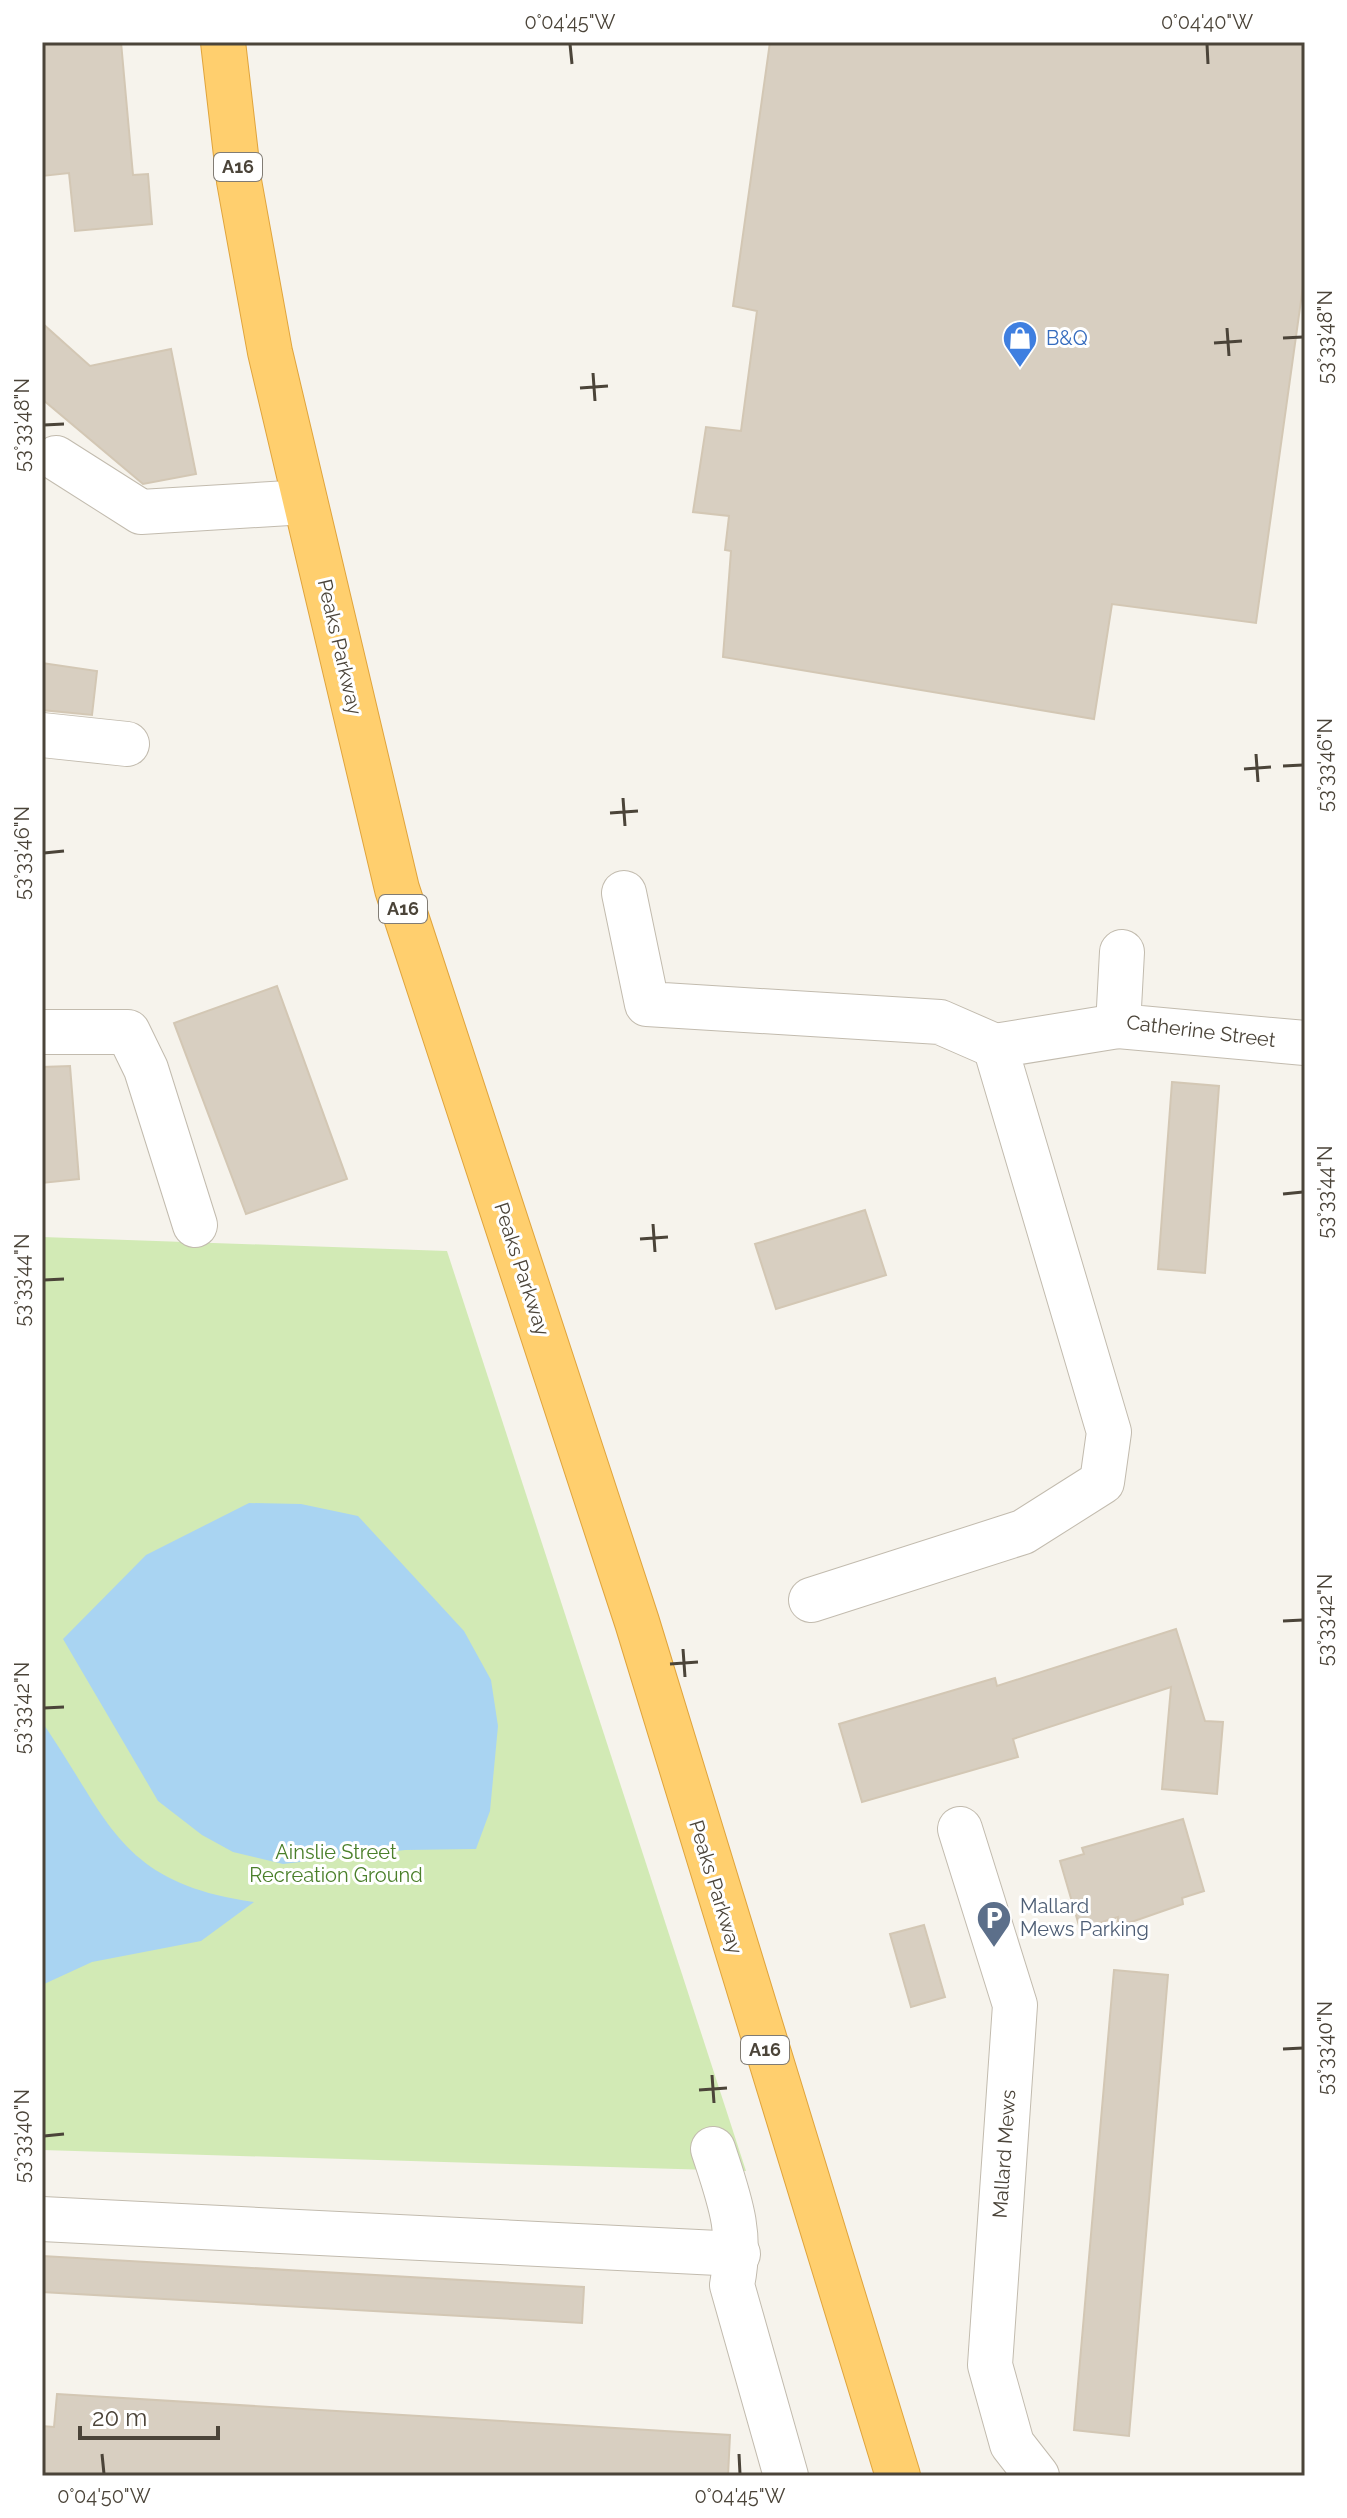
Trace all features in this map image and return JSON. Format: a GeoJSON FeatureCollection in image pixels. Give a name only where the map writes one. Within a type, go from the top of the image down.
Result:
{"type":"FeatureCollection","features":[{"type":"Feature","properties":{"kind":"highway","name":"Peaks Parkway"},"geometry":{"type":"LineString","coordinates":[[223,42],[239,181],[267,336],[397,889],[637,1622],[898,2476]]}},
{"type":"Feature","properties":{"kind":"street"},"geometry":{"type":"LineString","coordinates":[[56,458],[141,512],[305,502]]}},
{"type":"Feature","properties":{"kind":"street"},"geometry":{"type":"LineString","coordinates":[[42,735],[127,744]]}},
{"type":"Feature","properties":{"kind":"street"},"geometry":{"type":"LineString","coordinates":[[624,893],[647,1004],[940,1022],[995,1046],[1118,1026]]}},
{"type":"Feature","properties":{"kind":"street","name":"Catherine Street"},"geometry":{"type":"LineString","coordinates":[[1122,952],[1118,1026],[1305,1043]]}},
{"type":"Feature","properties":{"kind":"street"},"geometry":{"type":"LineString","coordinates":[[42,1032],[128,1032],[146,1069],[195,1225]]}},
{"type":"Feature","properties":{"kind":"street"},"geometry":{"type":"LineString","coordinates":[[811,1600],[1023,1532],[1102,1482],[1109,1432],[995,1046]]}},
{"type":"Feature","properties":{"kind":"street","name":"Mallard Mews"},"geometry":{"type":"LineString","coordinates":[[960,1829],[1015,2005],[990,2365],[1012,2444],[1037,2476]]}},
{"type":"Feature","properties":{"kind":"street"},"geometry":{"type":"LineString","coordinates":[[713,2149],[733,2210],[738,2254],[732,2285],[786,2476]]}},
{"type":"Feature","properties":{"kind":"street"},"geometry":{"type":"LineString","coordinates":[[42,2219],[738,2254]]}},
{"type":"Feature","properties":{"kind":"green space","name":"Ainslie Street Recreation Ground"},"geometry":{"type":"Polygon","coordinates":[[[42,1237],[447,1251],[746,2171],[42,2150],[42,1237]]]}},
{"type":"Feature","properties":{"kind":"water"},"geometry":{"type":"Polygon","coordinates":[[[249,1503],[301,1504],[358,1516],[464,1631],[491,1680],[498,1726],[490,1811],[476,1849],[405,1850],[283,1864],[233,1852],[202,1835],[158,1801],[63,1639],[146,1555],[249,1503]]]}},
{"type":"Feature","properties":{"kind":"water"},"geometry":{"type":"Polygon","coordinates":[[[42,1722],[103,1817],[122,1842],[145,1863],[173,1880],[209,1893],[254,1902],[201,1941],[92,1962],[42,1985],[42,1722]]]}},
{"type":"Feature","properties":{"kind":"building"},"geometry":{"type":"Polygon","coordinates":[[[42,42],[121,42],[133,175],[148,174],[152,224],[75,231],[69,173],[42,176],[42,42]]]}},
{"type":"Feature","properties":{"kind":"building","name":"B&Q"},"geometry":{"type":"Polygon","coordinates":[[[770,42],[1305,42],[1305,272],[1256,623],[1112,604],[1094,719],[723,657],[731,551],[725,550],[729,516],[693,512],[706,427],[741,431],[757,311],[733,306],[770,42]]]}},
{"type":"Feature","properties":{"kind":"building"},"geometry":{"type":"Polygon","coordinates":[[[42,323],[90,366],[171,349],[196,474],[143,484],[42,399],[42,323]]]}},
{"type":"Feature","properties":{"kind":"building"},"geometry":{"type":"Polygon","coordinates":[[[42,663],[97,671],[92,715],[42,710],[42,663]]]}},
{"type":"Feature","properties":{"kind":"building"},"geometry":{"type":"Polygon","coordinates":[[[277,986],[347,1179],[246,1214],[174,1023],[277,986]]]}},
{"type":"Feature","properties":{"kind":"building"},"geometry":{"type":"Polygon","coordinates":[[[70,1066],[79,1179],[42,1183],[42,1067],[70,1066]]]}},
{"type":"Feature","properties":{"kind":"building"},"geometry":{"type":"Polygon","coordinates":[[[1172,1082],[1219,1086],[1205,1273],[1158,1269],[1172,1082]]]}},
{"type":"Feature","properties":{"kind":"building"},"geometry":{"type":"Polygon","coordinates":[[[865,1210],[886,1275],[776,1309],[755,1244],[865,1210]]]}},
{"type":"Feature","properties":{"kind":"building"},"geometry":{"type":"Polygon","coordinates":[[[1176,1629],[1205,1721],[1223,1722],[1217,1794],[1162,1789],[1171,1687],[1013,1739],[1018,1757],[862,1802],[839,1724],[995,1678],[997,1686],[1176,1629]]]}},
{"type":"Feature","properties":{"kind":"building"},"geometry":{"type":"Polygon","coordinates":[[[1183,1819],[1204,1891],[1182,1898],[1183,1904],[1117,1927],[1118,1917],[1080,1929],[1060,1861],[1084,1854],[1082,1848],[1183,1819]]]}},
{"type":"Feature","properties":{"kind":"building"},"geometry":{"type":"Polygon","coordinates":[[[924,1925],[945,1997],[911,2007],[890,1934],[924,1925]]]}},
{"type":"Feature","properties":{"kind":"building"},"geometry":{"type":"Polygon","coordinates":[[[1114,1970],[1168,1975],[1129,2436],[1074,2430],[1114,1970]]]}},
{"type":"Feature","properties":{"kind":"building"},"geometry":{"type":"Polygon","coordinates":[[[42,2256],[584,2287],[582,2323],[42,2292],[42,2256]]]}},
{"type":"Feature","properties":{"kind":"building"},"geometry":{"type":"Polygon","coordinates":[[[57,2394],[730,2435],[728,2476],[42,2476],[42,2426],[54,2427],[57,2394]]]}},
{"type":"Feature","properties":{"kind":"place","name":"B&Q"},"geometry":{"type":"Point","coordinates":[1020,369]}},
{"type":"Feature","properties":{"kind":"place","name":"Mallard Mews Parking"},"geometry":{"type":"Point","coordinates":[994,1949]}}]}
